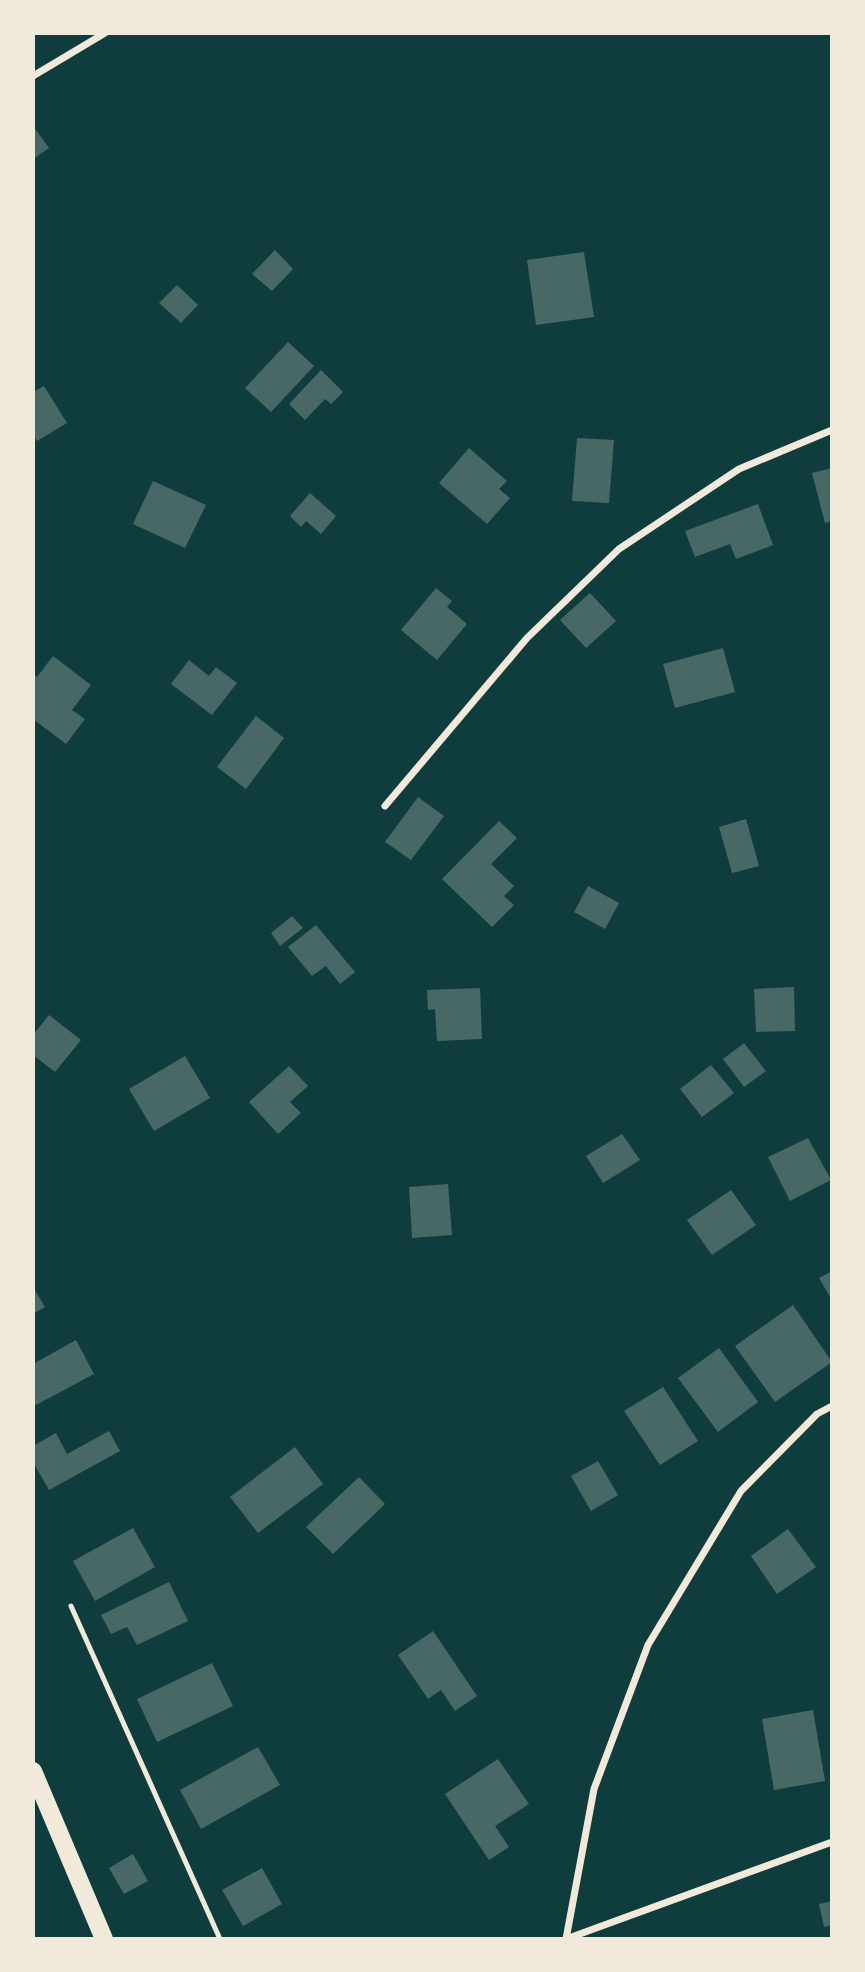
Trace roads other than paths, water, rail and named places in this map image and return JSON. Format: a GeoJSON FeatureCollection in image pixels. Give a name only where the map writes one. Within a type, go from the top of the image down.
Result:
{"type":"FeatureCollection","features":[{"type":"Feature","properties":{"kind":"main road"},"geometry":{"type":"LineString","coordinates":[[33,1771],[104,1939]]}},
{"type":"Feature","properties":{"kind":"street"},"geometry":{"type":"LineString","coordinates":[[33,76],[105,33]]}},
{"type":"Feature","properties":{"kind":"street"},"geometry":{"type":"LineString","coordinates":[[385,806],[527,638],[619,549],[740,469],[832,430]]}},
{"type":"Feature","properties":{"kind":"street"},"geometry":{"type":"LineString","coordinates":[[566,1939],[594,1789],[648,1646],[741,1491],[817,1414],[832,1406]]}},
{"type":"Feature","properties":{"kind":"street"},"geometry":{"type":"LineString","coordinates":[[566,1939],[832,1842]]}},
{"type":"Feature","properties":{"kind":"lane"},"geometry":{"type":"LineString","coordinates":[[71,1606],[220,1939]]}}]}
